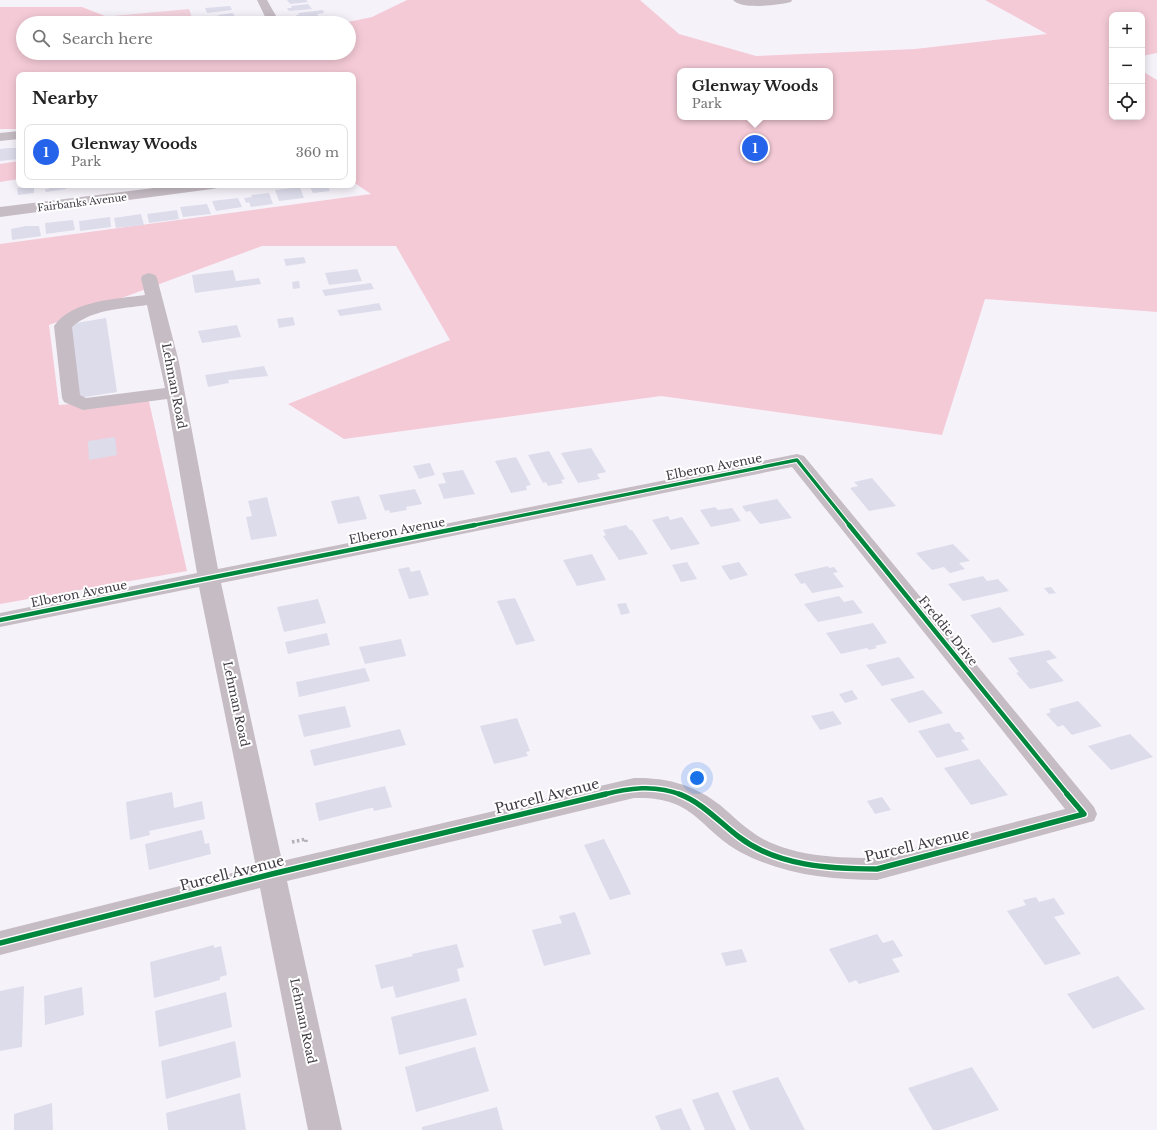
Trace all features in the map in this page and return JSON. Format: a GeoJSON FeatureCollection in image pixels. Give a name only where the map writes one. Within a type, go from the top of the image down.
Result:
{"type":"FeatureCollection","features":[{"type":"Feature","properties":{"kind":"street"},"geometry":{"type":"LineString","coordinates":[[262,0],[270,16]]}},
{"type":"Feature","properties":{"kind":"street"},"geometry":{"type":"LineString","coordinates":[[738,0],[767,4],[787,0]]}},
{"type":"Feature","properties":{"kind":"street"},"geometry":{"type":"LineString","coordinates":[[0,137],[16,135]]}},
{"type":"Feature","properties":{"kind":"street","name":"Fairbanks Avenue"},"geometry":{"type":"LineString","coordinates":[[0,212],[188,188]]}},
{"type":"Feature","properties":{"kind":"street","name":"Lehman Road"},"geometry":{"type":"LineString","coordinates":[[176,392],[83,404],[71,398],[63,326],[67,321],[152,289],[176,392],[209,579],[325,1130]]}},
{"type":"Feature","properties":{"kind":"street","name":"Elberon Avenue"},"geometry":{"type":"LineString","coordinates":[[0,620],[797,460]]}},
{"type":"Feature","properties":{"kind":"street","name":"Freddie Drive"},"geometry":{"type":"LineString","coordinates":[[797,460],[1084,814]]}},
{"type":"Feature","properties":{"kind":"street","name":"Purcell Avenue"},"geometry":{"type":"LineString","coordinates":[[0,943],[272,874],[625,789],[644,787],[662,788],[680,793],[696,802],[729,831],[754,847],[783,859],[814,866],[845,870],[877,869],[1084,814]]}},
{"type":"Feature","properties":{"kind":"shaded area"},"geometry":{"type":"Polygon","coordinates":[[[407,0],[640,0],[679,34],[756,56],[915,49],[1047,34],[985,0],[1157,0],[1157,53],[1145,55],[1145,12],[1109,12],[1109,120],[1145,120],[1145,73],[1157,80],[1157,312],[985,299],[942,435],[661,396],[344,439],[288,404],[450,340],[396,246],[262,246],[49,325],[59,405],[148,397],[187,571],[0,604],[0,244],[371,194],[356,184],[356,72],[16,72],[16,129],[0,129],[0,7],[82,7],[105,16],[16,16],[16,60],[356,60],[356,20],[372,17],[407,0]]]}},
{"type":"Feature","properties":{"kind":"shaded area"},"geometry":{"type":"Polygon","coordinates":[[[189,9],[192,16],[112,16],[189,9]]]}},
{"type":"Feature","properties":{"kind":"shaded area"},"geometry":{"type":"Polygon","coordinates":[[[16,161],[16,179],[0,182],[0,164],[16,161]]]}},
{"type":"Feature","properties":{"kind":"building"},"geometry":{"type":"Polygon","coordinates":[[[287,0],[306,0],[308,2],[290,4],[287,0]]]}},
{"type":"Feature","properties":{"kind":"building"},"geometry":{"type":"Polygon","coordinates":[[[308,4],[312,9],[289,11],[287,8],[292,8],[291,6],[308,4]]]}},
{"type":"Feature","properties":{"kind":"building"},"geometry":{"type":"Polygon","coordinates":[[[230,6],[232,10],[207,13],[205,8],[230,6]]]}},
{"type":"Feature","properties":{"kind":"building"},"geometry":{"type":"Polygon","coordinates":[[[323,10],[324,13],[317,14],[318,16],[296,16],[299,15],[298,13],[323,10]]]}},
{"type":"Feature","properties":{"kind":"building"},"geometry":{"type":"Polygon","coordinates":[[[233,13],[234,16],[218,16],[233,13]]]}},
{"type":"Feature","properties":{"kind":"building"},"geometry":{"type":"Polygon","coordinates":[[[16,148],[16,159],[0,161],[0,149],[16,148]]]}},
{"type":"Feature","properties":{"kind":"building"},"geometry":{"type":"Polygon","coordinates":[[[17,188],[34,188],[34,193],[18,195],[17,188]]]}},
{"type":"Feature","properties":{"kind":"building"},"geometry":{"type":"Polygon","coordinates":[[[300,188],[304,198],[279,201],[275,190],[300,188]]]}},
{"type":"Feature","properties":{"kind":"building"},"geometry":{"type":"Polygon","coordinates":[[[310,188],[328,188],[330,191],[313,193],[310,188]]]}},
{"type":"Feature","properties":{"kind":"building"},"geometry":{"type":"Polygon","coordinates":[[[45,189],[66,189],[46,192],[45,189]]]}},
{"type":"Feature","properties":{"kind":"building"},"geometry":{"type":"Polygon","coordinates":[[[269,193],[273,204],[251,207],[249,202],[246,203],[244,198],[252,197],[251,195],[269,193]]]}},
{"type":"Feature","properties":{"kind":"building"},"geometry":{"type":"Polygon","coordinates":[[[238,198],[242,207],[216,211],[212,201],[238,198]]]}},
{"type":"Feature","properties":{"kind":"building"},"geometry":{"type":"Polygon","coordinates":[[[207,204],[211,214],[183,217],[180,207],[207,204]]]}},
{"type":"Feature","properties":{"kind":"building"},"geometry":{"type":"Polygon","coordinates":[[[177,210],[179,219],[149,223],[147,214],[177,210]]]}},
{"type":"Feature","properties":{"kind":"building"},"geometry":{"type":"Polygon","coordinates":[[[141,214],[144,225],[116,228],[114,218],[141,214]]]}},
{"type":"Feature","properties":{"kind":"building"},"geometry":{"type":"Polygon","coordinates":[[[110,217],[111,227],[80,231],[79,221],[110,217]]]}},
{"type":"Feature","properties":{"kind":"building"},"geometry":{"type":"Polygon","coordinates":[[[73,220],[75,230],[46,234],[45,223],[73,220]]]}},
{"type":"Feature","properties":{"kind":"building"},"geometry":{"type":"Polygon","coordinates":[[[26,226],[39,226],[41,236],[12,240],[11,229],[26,226]]]}},
{"type":"Feature","properties":{"kind":"building"},"geometry":{"type":"Polygon","coordinates":[[[304,257],[306,263],[286,266],[284,259],[304,257]]]}},
{"type":"Feature","properties":{"kind":"building"},"geometry":{"type":"Polygon","coordinates":[[[357,269],[362,281],[329,285],[325,273],[357,269]]]}},
{"type":"Feature","properties":{"kind":"building"},"geometry":{"type":"Polygon","coordinates":[[[233,270],[236,281],[259,278],[261,284],[195,293],[192,275],[233,270]]]}},
{"type":"Feature","properties":{"kind":"building"},"geometry":{"type":"Polygon","coordinates":[[[299,281],[300,288],[293,289],[292,282],[299,281]]]}},
{"type":"Feature","properties":{"kind":"building"},"geometry":{"type":"Polygon","coordinates":[[[371,283],[374,289],[325,296],[322,290],[371,283]]]}},
{"type":"Feature","properties":{"kind":"building"},"geometry":{"type":"Polygon","coordinates":[[[379,303],[382,310],[340,316],[337,310],[379,303]]]}},
{"type":"Feature","properties":{"kind":"building"},"geometry":{"type":"Polygon","coordinates":[[[293,317],[295,325],[279,328],[277,319],[293,317]]]}},
{"type":"Feature","properties":{"kind":"building"},"geometry":{"type":"Polygon","coordinates":[[[106,318],[117,392],[79,398],[70,324],[106,318]]]}},
{"type":"Feature","properties":{"kind":"building"},"geometry":{"type":"Polygon","coordinates":[[[237,325],[241,337],[202,343],[198,331],[237,325]]]}},
{"type":"Feature","properties":{"kind":"building"},"geometry":{"type":"Polygon","coordinates":[[[264,366],[268,376],[228,380],[229,383],[208,387],[205,375],[264,366]]]}},
{"type":"Feature","properties":{"kind":"building"},"geometry":{"type":"Polygon","coordinates":[[[115,437],[117,455],[89,460],[88,441],[115,437]]]}},
{"type":"Feature","properties":{"kind":"building"},"geometry":{"type":"Polygon","coordinates":[[[591,448],[606,472],[597,474],[600,479],[578,483],[561,453],[591,448]]]}},
{"type":"Feature","properties":{"kind":"building"},"geometry":{"type":"Polygon","coordinates":[[[549,451],[565,479],[561,480],[563,483],[548,486],[546,482],[543,483],[528,455],[549,451]]]}},
{"type":"Feature","properties":{"kind":"building"},"geometry":{"type":"Polygon","coordinates":[[[516,457],[531,485],[526,486],[527,490],[511,493],[495,461],[516,457]]]}},
{"type":"Feature","properties":{"kind":"building"},"geometry":{"type":"Polygon","coordinates":[[[430,463],[435,475],[419,479],[413,466],[430,463]]]}},
{"type":"Feature","properties":{"kind":"building"},"geometry":{"type":"Polygon","coordinates":[[[463,470],[475,494],[444,499],[438,484],[446,483],[442,473],[463,470]]]}},
{"type":"Feature","properties":{"kind":"building"},"geometry":{"type":"Polygon","coordinates":[[[872,478],[896,506],[869,511],[850,488],[858,486],[854,482],[872,478]]]}},
{"type":"Feature","properties":{"kind":"building"},"geometry":{"type":"Polygon","coordinates":[[[415,489],[422,504],[406,507],[407,510],[390,513],[389,510],[385,511],[379,495],[415,489]]]}},
{"type":"Feature","properties":{"kind":"building"},"geometry":{"type":"Polygon","coordinates":[[[359,496],[367,519],[338,524],[331,501],[359,496]]]}},
{"type":"Feature","properties":{"kind":"building"},"geometry":{"type":"Polygon","coordinates":[[[267,497],[277,536],[251,540],[246,517],[252,516],[248,501],[267,497]]]}},
{"type":"Feature","properties":{"kind":"building"},"geometry":{"type":"Polygon","coordinates":[[[777,499],[792,518],[760,524],[750,511],[746,512],[742,506],[777,499]]]}},
{"type":"Feature","properties":{"kind":"building"},"geometry":{"type":"Polygon","coordinates":[[[715,507],[718,510],[732,508],[741,521],[711,527],[700,510],[715,507]]]}},
{"type":"Feature","properties":{"kind":"building"},"geometry":{"type":"Polygon","coordinates":[[[668,516],[670,520],[682,517],[700,544],[671,550],[652,520],[668,516]]]}},
{"type":"Feature","properties":{"kind":"building"},"geometry":{"type":"Polygon","coordinates":[[[626,525],[630,530],[632,530],[648,554],[619,560],[603,536],[606,535],[603,530],[626,525]]]}},
{"type":"Feature","properties":{"kind":"building"},"geometry":{"type":"Polygon","coordinates":[[[953,544],[970,561],[959,563],[965,569],[950,573],[944,567],[932,570],[916,553],[953,544]]]}},
{"type":"Feature","properties":{"kind":"building"},"geometry":{"type":"Polygon","coordinates":[[[592,554],[606,580],[577,586],[563,560],[592,554]]]}},
{"type":"Feature","properties":{"kind":"building"},"geometry":{"type":"Polygon","coordinates":[[[687,562],[697,579],[681,582],[672,565],[687,562]]]}},
{"type":"Feature","properties":{"kind":"building"},"geometry":{"type":"Polygon","coordinates":[[[739,562],[748,575],[730,580],[721,566],[739,562]]]}},
{"type":"Feature","properties":{"kind":"building"},"geometry":{"type":"Polygon","coordinates":[[[828,566],[829,568],[834,567],[838,572],[833,573],[844,587],[812,593],[805,583],[801,584],[794,574],[828,566]]]}},
{"type":"Feature","properties":{"kind":"building"},"geometry":{"type":"Polygon","coordinates":[[[409,567],[411,572],[420,570],[429,595],[409,599],[398,569],[409,567]]]}},
{"type":"Feature","properties":{"kind":"building"},"geometry":{"type":"Polygon","coordinates":[[[983,576],[987,581],[998,579],[1009,591],[963,601],[948,584],[983,576]]]}},
{"type":"Feature","properties":{"kind":"building"},"geometry":{"type":"Polygon","coordinates":[[[1051,587],[1056,593],[1049,594],[1044,588],[1051,587]]]}},
{"type":"Feature","properties":{"kind":"building"},"geometry":{"type":"Polygon","coordinates":[[[839,596],[844,602],[853,600],[863,613],[818,622],[804,604],[839,596]]]}},
{"type":"Feature","properties":{"kind":"building"},"geometry":{"type":"Polygon","coordinates":[[[515,598],[535,641],[516,645],[497,601],[515,598]]]}},
{"type":"Feature","properties":{"kind":"building"},"geometry":{"type":"Polygon","coordinates":[[[318,599],[326,623],[284,632],[277,607],[318,599]]]}},
{"type":"Feature","properties":{"kind":"building"},"geometry":{"type":"Polygon","coordinates":[[[626,603],[630,613],[621,615],[617,604],[626,603]]]}},
{"type":"Feature","properties":{"kind":"building"},"geometry":{"type":"Polygon","coordinates":[[[1000,607],[1025,635],[993,643],[970,615],[1000,607]]]}},
{"type":"Feature","properties":{"kind":"building"},"geometry":{"type":"Polygon","coordinates":[[[873,623],[887,643],[875,646],[877,648],[869,650],[867,648],[841,654],[826,633],[873,623]]]}},
{"type":"Feature","properties":{"kind":"building"},"geometry":{"type":"Polygon","coordinates":[[[327,633],[330,645],[288,654],[285,642],[327,633]]]}},
{"type":"Feature","properties":{"kind":"building"},"geometry":{"type":"Polygon","coordinates":[[[401,639],[406,656],[365,664],[359,647],[401,639]]]}},
{"type":"Feature","properties":{"kind":"building"},"geometry":{"type":"Polygon","coordinates":[[[1049,650],[1057,658],[1046,661],[1064,681],[1030,689],[1016,673],[1019,672],[1008,658],[1049,650]]]}},
{"type":"Feature","properties":{"kind":"building"},"geometry":{"type":"Polygon","coordinates":[[[899,657],[915,678],[882,686],[866,665],[899,657]]]}},
{"type":"Feature","properties":{"kind":"building"},"geometry":{"type":"Polygon","coordinates":[[[365,668],[370,681],[299,697],[296,682],[365,668]]]}},
{"type":"Feature","properties":{"kind":"building"},"geometry":{"type":"Polygon","coordinates":[[[852,690],[858,699],[845,703],[839,694],[852,690]]]}},
{"type":"Feature","properties":{"kind":"building"},"geometry":{"type":"Polygon","coordinates":[[[923,690],[943,713],[909,723],[890,699],[923,690]]]}},
{"type":"Feature","properties":{"kind":"building"},"geometry":{"type":"Polygon","coordinates":[[[1078,701],[1102,726],[1072,735],[1063,725],[1058,727],[1046,714],[1051,712],[1049,709],[1078,701]]]}},
{"type":"Feature","properties":{"kind":"building"},"geometry":{"type":"Polygon","coordinates":[[[345,706],[351,727],[304,737],[298,715],[345,706]]]}},
{"type":"Feature","properties":{"kind":"building"},"geometry":{"type":"Polygon","coordinates":[[[833,711],[842,724],[820,730],[811,716],[833,711]]]}},
{"type":"Feature","properties":{"kind":"building"},"geometry":{"type":"Polygon","coordinates":[[[517,718],[530,751],[526,752],[528,756],[494,764],[480,726],[517,718]]]}},
{"type":"Feature","properties":{"kind":"building"},"geometry":{"type":"Polygon","coordinates":[[[949,723],[955,732],[960,732],[965,739],[961,740],[969,750],[937,758],[918,731],[949,723]]]}},
{"type":"Feature","properties":{"kind":"building"},"geometry":{"type":"Polygon","coordinates":[[[400,729],[406,745],[314,766],[310,750],[400,729]]]}},
{"type":"Feature","properties":{"kind":"building"},"geometry":{"type":"Polygon","coordinates":[[[1130,734],[1153,757],[1111,770],[1088,746],[1130,734]]]}},
{"type":"Feature","properties":{"kind":"building"},"geometry":{"type":"Polygon","coordinates":[[[979,759],[1008,795],[971,805],[944,768],[979,759]]]}},
{"type":"Feature","properties":{"kind":"building"},"geometry":{"type":"Polygon","coordinates":[[[385,786],[392,807],[374,811],[373,808],[371,808],[319,821],[315,803],[385,786]]]}},
{"type":"Feature","properties":{"kind":"building"},"geometry":{"type":"Polygon","coordinates":[[[172,792],[174,808],[202,801],[205,819],[149,831],[150,835],[130,840],[126,802],[172,792]]]}},
{"type":"Feature","properties":{"kind":"building"},"geometry":{"type":"Polygon","coordinates":[[[882,797],[891,810],[875,814],[867,801],[882,797]]]}},
{"type":"Feature","properties":{"kind":"building"},"geometry":{"type":"Polygon","coordinates":[[[202,830],[205,844],[209,843],[211,854],[149,870],[145,844],[202,830]]]}},
{"type":"Feature","properties":{"kind":"building"},"geometry":{"type":"Polygon","coordinates":[[[604,839],[631,894],[610,900],[584,845],[604,839]]]}},
{"type":"Feature","properties":{"kind":"building"},"geometry":{"type":"Polygon","coordinates":[[[1036,897],[1039,902],[1054,898],[1065,914],[1054,917],[1081,954],[1045,965],[1007,911],[1026,905],[1023,900],[1036,897]]]}},
{"type":"Feature","properties":{"kind":"building"},"geometry":{"type":"Polygon","coordinates":[[[575,912],[591,954],[544,966],[532,930],[562,923],[559,916],[575,912]]]}},
{"type":"Feature","properties":{"kind":"building"},"geometry":{"type":"Polygon","coordinates":[[[877,934],[883,943],[893,940],[903,956],[892,959],[900,972],[859,984],[856,980],[849,983],[829,949],[877,934]]]}},
{"type":"Feature","properties":{"kind":"building"},"geometry":{"type":"Polygon","coordinates":[[[457,944],[464,967],[457,969],[460,981],[396,998],[393,986],[381,989],[375,965],[413,956],[412,954],[457,944]]]}},
{"type":"Feature","properties":{"kind":"building"},"geometry":{"type":"Polygon","coordinates":[[[214,945],[214,948],[221,946],[227,975],[220,977],[220,980],[154,998],[150,962],[214,945]]]}},
{"type":"Feature","properties":{"kind":"building"},"geometry":{"type":"Polygon","coordinates":[[[742,949],[747,962],[726,966],[721,953],[742,949]]]}},
{"type":"Feature","properties":{"kind":"building"},"geometry":{"type":"Polygon","coordinates":[[[1118,976],[1145,1009],[1093,1029],[1067,994],[1118,976]]]}},
{"type":"Feature","properties":{"kind":"building"},"geometry":{"type":"Polygon","coordinates":[[[24,986],[22,1047],[0,1051],[0,991],[24,986]]]}},
{"type":"Feature","properties":{"kind":"building"},"geometry":{"type":"Polygon","coordinates":[[[82,987],[84,1015],[45,1025],[44,996],[82,987]]]}},
{"type":"Feature","properties":{"kind":"building"},"geometry":{"type":"Polygon","coordinates":[[[226,992],[232,1027],[159,1047],[155,1011],[226,992]]]}},
{"type":"Feature","properties":{"kind":"building"},"geometry":{"type":"Polygon","coordinates":[[[466,998],[477,1035],[399,1055],[391,1017],[466,998]]]}},
{"type":"Feature","properties":{"kind":"building"},"geometry":{"type":"Polygon","coordinates":[[[235,1041],[241,1077],[166,1099],[161,1061],[235,1041]]]}},
{"type":"Feature","properties":{"kind":"building"},"geometry":{"type":"Polygon","coordinates":[[[475,1047],[489,1091],[416,1112],[405,1067],[475,1047]]]}},
{"type":"Feature","properties":{"kind":"building"},"geometry":{"type":"Polygon","coordinates":[[[972,1067],[999,1110],[940,1130],[933,1130],[908,1088],[972,1067]]]}},
{"type":"Feature","properties":{"kind":"building"},"geometry":{"type":"Polygon","coordinates":[[[778,1077],[805,1130],[750,1130],[732,1091],[778,1077]]]}},
{"type":"Feature","properties":{"kind":"building"},"geometry":{"type":"Polygon","coordinates":[[[718,1092],[736,1130],[705,1130],[692,1100],[718,1092]]]}},
{"type":"Feature","properties":{"kind":"building"},"geometry":{"type":"Polygon","coordinates":[[[240,1093],[246,1130],[168,1130],[166,1113],[240,1093]]]}},
{"type":"Feature","properties":{"kind":"building"},"geometry":{"type":"Polygon","coordinates":[[[52,1103],[53,1130],[14,1130],[14,1114],[52,1103]]]}},
{"type":"Feature","properties":{"kind":"building"},"geometry":{"type":"Polygon","coordinates":[[[497,1107],[503,1130],[422,1130],[422,1127],[497,1107]]]}},
{"type":"Feature","properties":{"kind":"building"},"geometry":{"type":"Polygon","coordinates":[[[681,1108],[691,1130],[661,1130],[655,1116],[681,1108]]]}},
{"type":"Feature","properties":{"kind":"cycle path"},"geometry":{"type":"LineString","coordinates":[[0,620],[797,460],[1084,814],[877,869],[845,869],[799,863],[784,859],[755,847],[739,837],[695,801],[678,793],[652,788],[625,789],[272,874],[0,943]]}},
{"type":"Feature","properties":{"kind":"place","name":"Glenway Woods"},"geometry":{"type":"Point","coordinates":[755,148]}}]}
